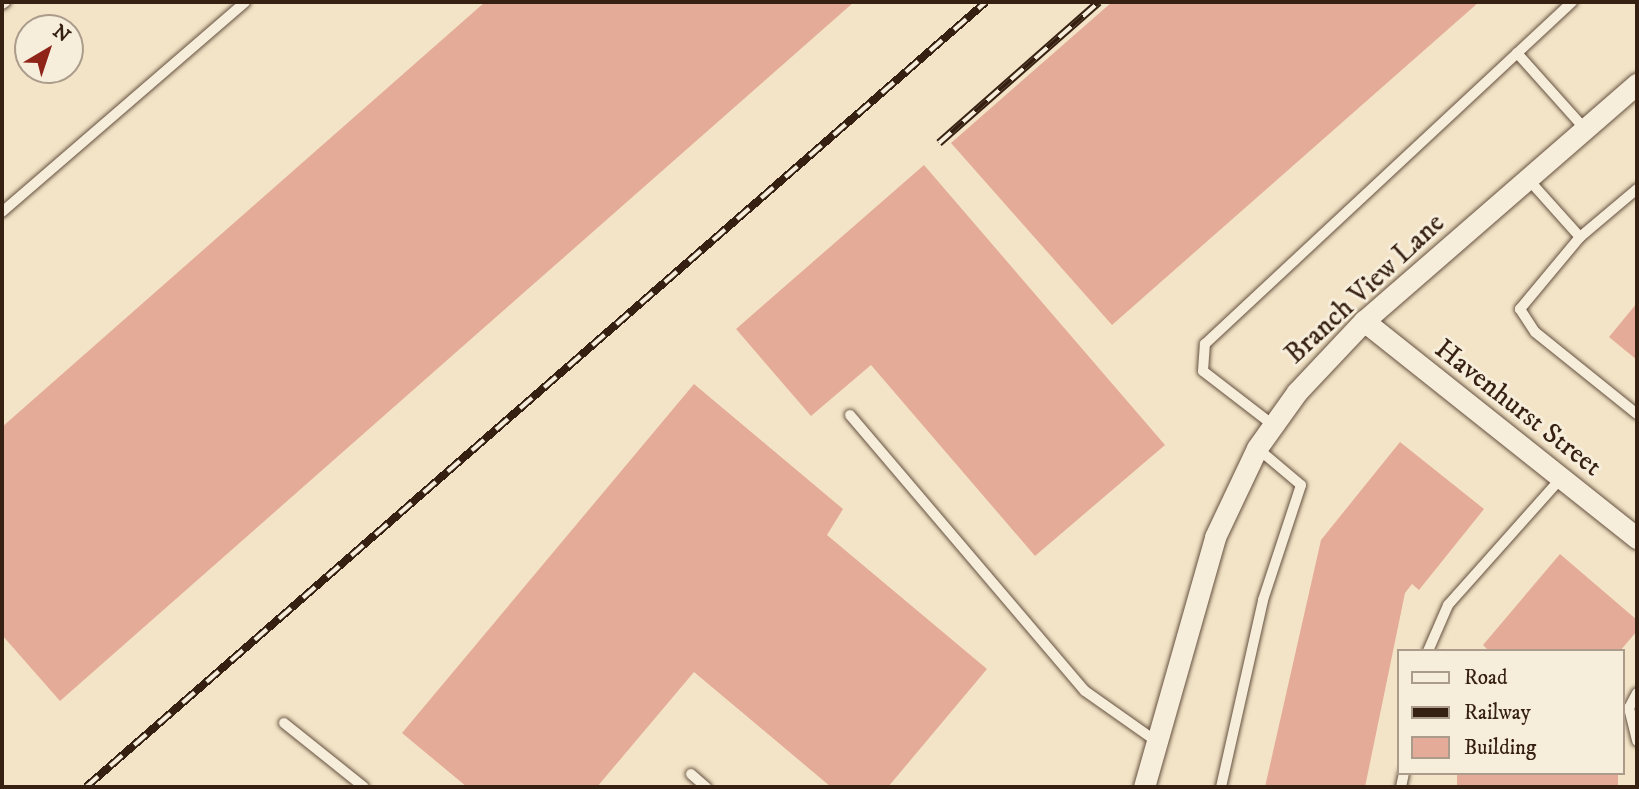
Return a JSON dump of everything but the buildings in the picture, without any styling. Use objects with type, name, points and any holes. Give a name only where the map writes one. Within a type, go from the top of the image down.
[{"type":"street","name":"Branch View Lane","points":[[1144,787],[1215,537],[1257,448],[1273,425],[1364,321],[1637,84]]},
{"type":"street","name":"Havenhurst Street","points":[[1364,321],[1637,538]]},
{"type":"lane","points":[[2,212],[245,2]]},
{"type":"lane","points":[[1273,425],[1203,371],[1205,344],[1572,2]]},
{"type":"lane","points":[[1517,53],[1585,129]]},
{"type":"lane","points":[[1528,179],[1580,237]]},
{"type":"lane","points":[[1637,189],[1580,237],[1520,309],[1535,332],[1637,414]]},
{"type":"lane","points":[[850,415],[1085,691],[1156,741]]},
{"type":"lane","points":[[1221,787],[1263,600],[1301,485],[1257,448]]},
{"type":"lane","points":[[1429,649],[1448,605],[1561,478]]},
{"type":"lane","points":[[1637,693],[1629,708],[1637,741]]},
{"type":"lane","points":[[284,723],[364,787]]},
{"type":"lane","points":[[691,774],[706,787]]},
{"type":"railway","points":[[86,787],[986,2]]},
{"type":"railway","points":[[939,143],[1099,2]]}]
